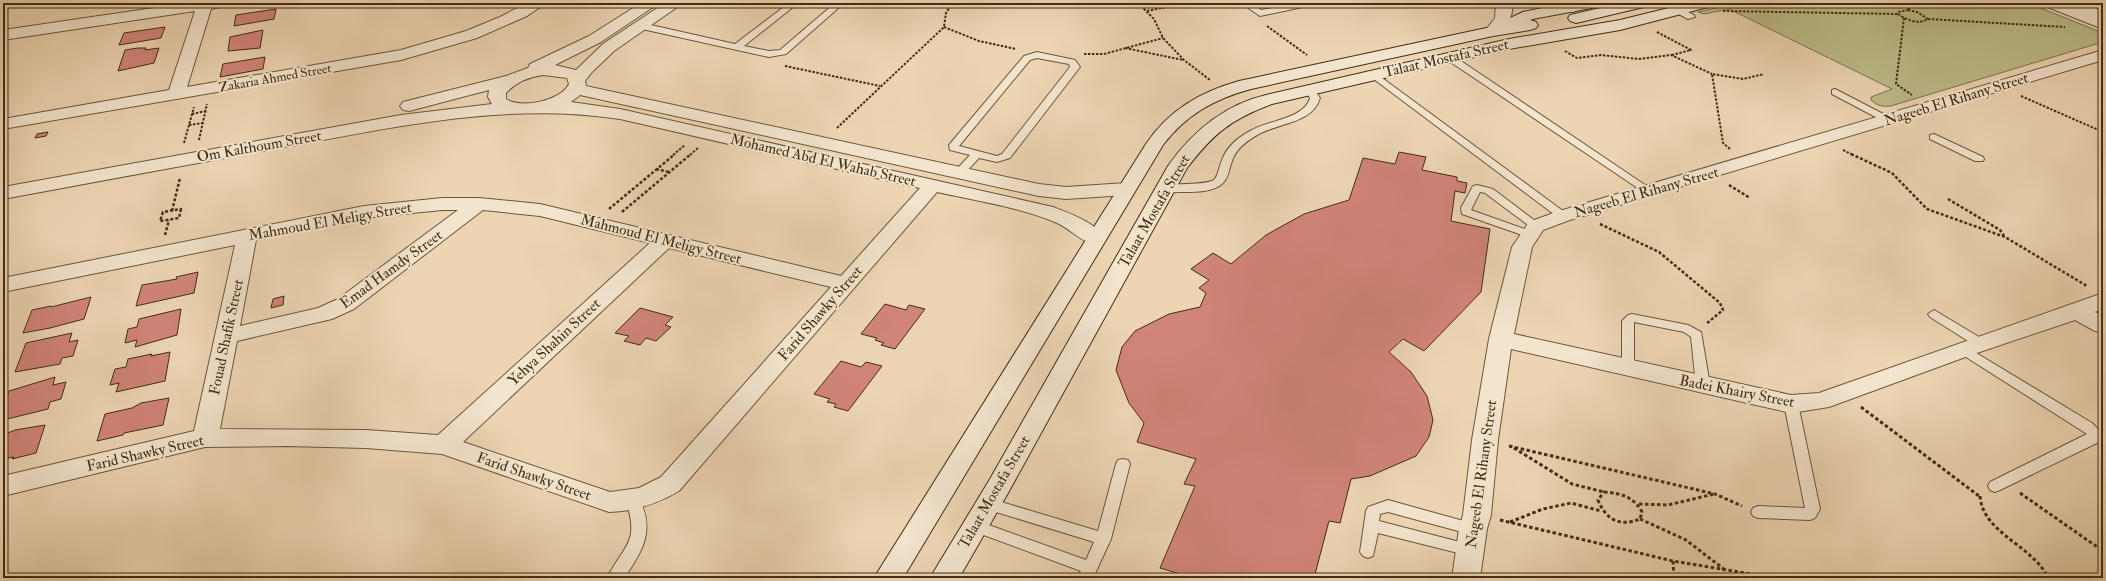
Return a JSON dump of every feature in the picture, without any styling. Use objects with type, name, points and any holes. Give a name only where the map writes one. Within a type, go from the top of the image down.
[{"type":"street","name":"Zakaria Ahmed Street","points":[[3,124],[401,55],[431,48],[485,31],[538,3]]},
{"type":"street","name":"Om Kalthoum Street","points":[[3,193],[188,150],[418,104],[517,77],[594,39],[652,3]]},
{"type":"street","points":[[542,107],[564,99],[577,84],[584,68],[597,57],[675,3]]},
{"type":"street","points":[[1501,30],[1502,20],[1505,14],[1504,3]]},
{"type":"street","points":[[1547,3],[1573,7]]},
{"type":"street","points":[[1501,30],[1523,16],[1591,3]]},
{"type":"street","name":"Talaat Mostafa Street","points":[[888,578],[1126,189],[1164,132],[1195,104],[1225,91],[1321,67],[1501,30],[1564,20],[1643,3]]},
{"type":"street","points":[[2050,3],[2103,24]]},
{"type":"street","points":[[2069,3],[2103,16]]},
{"type":"street","points":[[2096,3],[2103,6]]},
{"type":"street","points":[[3,35],[209,4],[176,94]]},
{"type":"street","name":"Talaat Mostafa Street","points":[[944,578],[988,504],[1164,189],[1178,166],[1194,145],[1212,126],[1240,110],[1266,100],[1374,74],[1542,37],[1685,14],[1712,7]]},
{"type":"street","name":"Nageeb El Rihany Street","points":[[1466,578],[1475,522],[1485,440],[1501,340],[1522,248],[1533,230],[1569,214],[1749,162],[1995,86],[2103,55]]},
{"type":"street","points":[[1321,67],[1338,83]]},
{"type":"street","name":"Mohamed Abd El Wahab Street","points":[[517,77],[559,70],[568,72],[577,84],[822,142],[1039,190],[1060,192],[1094,192],[1126,189]]},
{"type":"street","points":[[517,77],[497,92],[496,98],[507,106],[517,108]]},
{"type":"street","name":"Om Kalthoum Street","points":[[3,180],[188,150],[401,120],[464,112],[542,107]]},
{"type":"street","name":"Mohamed Abd El Wahab Street","points":[[542,107],[620,114],[933,184],[1046,211],[1072,222],[1096,239]]},
{"type":"street","name":"Farid Shawky Street","points":[[3,486],[205,438],[318,438],[444,445],[609,502],[633,501],[652,494],[670,484],[933,184]]},
{"type":"street","name":"Mahmoud El Meligy Street","points":[[3,285],[364,212],[404,207],[479,204],[540,210],[846,284]]},
{"type":"street","name":"Emad Hamdy Street","points":[[227,336],[324,314],[346,304],[479,204]]},
{"type":"street","name":"Fouad Shafik Street","points":[[205,438],[247,235]]},
{"type":"street","name":"Yehya Shahin Street","points":[[444,445],[665,240]]},
{"type":"street","name":"Badei Khairy Street","points":[[1501,340],[1791,404],[1820,401],[1971,346],[2077,311],[2096,294]]},
{"type":"street","points":[[2077,311],[2103,326]]},
{"type":"lane","points":[[737,47],[794,3]]},
{"type":"lane","points":[[642,26],[769,54],[783,52],[840,3]]},
{"type":"lane","points":[[1245,3],[1260,13],[1312,3]]},
{"type":"lane","points":[[1037,55],[1072,62],[1075,65],[1075,67],[1006,156],[997,158],[976,155],[956,150],[954,145],[1027,58],[1037,55]]},
{"type":"lane","points":[[1449,57],[1649,191]]},
{"type":"lane","points":[[1374,74],[1569,214]]},
{"type":"lane","points":[[1164,189],[1208,186],[1219,182],[1222,178],[1228,157],[1244,139],[1270,124],[1310,110],[1315,102],[1310,90]]},
{"type":"lane","points":[[1835,92],[1888,120]]},
{"type":"lane","points":[[1934,136],[1979,159]]},
{"type":"lane","points":[[960,172],[976,155]]},
{"type":"lane","points":[[1477,188],[1489,191],[1533,230],[1466,212],[1466,208],[1477,188]]},
{"type":"lane","points":[[1934,314],[1971,346],[2094,432],[2094,438],[2000,484]]},
{"type":"lane","points":[[1628,368],[1628,321],[1632,318],[1688,329],[1696,335],[1703,384]]},
{"type":"lane","points":[[1758,512],[1810,514],[1812,509],[1791,404]]},
{"type":"lane","points":[[975,526],[1088,573],[1103,539],[1123,464]]},
{"type":"lane","points":[[615,578],[634,551],[640,533],[640,516],[633,501]]},
{"type":"lane","points":[[988,504],[1103,539]]},
{"type":"lane","points":[[1368,552],[1373,511],[1388,506],[1475,522]]},
{"type":"lane","points":[[1372,525],[1470,550]]},
{"type":"path","points":[[822,142],[944,27],[946,13],[952,3]]},
{"type":"path","points":[[1138,3],[1147,10],[1154,19],[1163,38],[1184,60],[1225,91]]},
{"type":"path","points":[[1147,10],[1185,3]]},
{"type":"path","points":[[1908,10],[1913,3]]},
{"type":"path","points":[[1712,7],[1738,10],[1898,14],[1904,18],[1920,22],[1928,19],[2071,28]]},
{"type":"path","points":[[1898,14],[1899,12],[1908,10],[1925,15],[1928,19]]},
{"type":"path","points":[[1260,13],[1258,16],[1261,21],[1321,67]]},
{"type":"path","points":[[1904,18],[1896,84],[1932,106]]},
{"type":"path","points":[[944,27],[979,40],[1021,50]]},
{"type":"path","points":[[1542,37],[1577,58],[1601,55],[1639,58],[1671,55],[1691,50],[1655,30],[1661,29]]},
{"type":"path","points":[[1083,54],[1104,54],[1163,38]]},
{"type":"path","points":[[1125,48],[1184,60]]},
{"type":"path","points":[[769,54],[773,62],[778,65],[881,87]]},
{"type":"path","points":[[1671,55],[1712,74],[1743,79],[1764,74]]},
{"type":"path","points":[[1712,74],[1722,143],[1749,162]]},
{"type":"path","points":[[1995,86],[2103,132]]},
{"type":"path","points":[[188,150],[203,123],[206,112],[205,89]]},
{"type":"path","points":[[172,211],[188,150],[189,125],[192,114],[205,89]]},
{"type":"path","points":[[192,114],[206,112]]},
{"type":"path","points":[[189,125],[203,123]]},
{"type":"path","points":[[599,224],[656,169],[707,134]]},
{"type":"path","points":[[599,224],[670,172],[707,134]]},
{"type":"path","points":[[1821,140],[1892,173],[1927,209],[2005,238],[2096,294]]},
{"type":"path","points":[[656,169],[670,172]]},
{"type":"path","points":[[1948,199],[2000,230],[2005,238]]},
{"type":"path","points":[[182,209],[179,218],[160,222],[162,213],[172,211],[182,209]]},
{"type":"path","points":[[1569,214],[1659,252],[1720,303],[1723,310],[1694,332]]},
{"type":"path","points":[[1843,393],[1979,496]]},
{"type":"path","points":[[1485,440],[1714,494],[1758,512]]},
{"type":"path","points":[[1512,446],[1531,460],[1572,484],[1628,496],[1638,504],[1642,512],[1640,519]]},
{"type":"path","points":[[1979,496],[2000,484],[2103,551]]},
{"type":"path","points":[[1601,511],[1598,500],[1604,492]]},
{"type":"path","points":[[1638,504],[1649,506],[1675,505],[1714,494]]},
{"type":"path","points":[[1979,496],[1979,504],[1982,512],[2006,536],[2030,553],[2041,564],[2048,578]]},
{"type":"path","points":[[1509,522],[1543,509],[1571,504],[1601,511],[1614,521],[1629,524],[1640,519],[1671,530],[1689,540],[1708,553],[1726,570]]},
{"type":"path","points":[[1475,522],[1509,522],[1673,561],[1775,578]]},
{"type":"path","points":[[1673,561],[1674,578]]},
{"type":"green space","points":[[1737,3],[2028,3],[2103,33],[2103,42],[1891,106],[1883,106],[1873,102],[1871,97],[1892,89],[1729,9],[1704,14],[1698,12]]},
{"type":"building","points":[[135,3],[154,3],[133,7]]},
{"type":"building","points":[[276,9],[274,19],[234,26],[236,15]]},
{"type":"building","points":[[165,27],[161,38],[119,45],[124,33]]},
{"type":"building","points":[[263,30],[260,48],[228,51],[230,37]]},
{"type":"building","points":[[146,48],[145,50],[159,48],[154,63],[118,71],[125,50]]},
{"type":"building","points":[[265,57],[263,69],[220,77],[223,64]]},
{"type":"building","points":[[48,132],[46,136],[35,138],[37,134]]},
{"type":"building","points":[[1399,152],[1426,157],[1422,170],[1457,177],[1457,181],[1467,183],[1465,193],[1455,191],[1451,221],[1490,229],[1481,292],[1424,351],[1403,339],[1389,352],[1411,372],[1427,396],[1433,420],[1429,437],[1416,456],[1370,476],[1351,479],[1340,523],[1329,521],[1314,578],[1193,578],[1160,568],[1195,486],[1184,484],[1196,459],[1137,442],[1144,423],[1129,403],[1116,370],[1122,347],[1135,331],[1169,314],[1200,307],[1206,293],[1199,288],[1209,280],[1191,269],[1213,253],[1231,264],[1266,235],[1304,214],[1349,200],[1363,158],[1395,164]]},
{"type":"building","points":[[198,272],[194,293],[136,306],[142,285],[177,279],[176,277]]},
{"type":"building","points":[[284,296],[283,305],[271,308],[273,299]]},
{"type":"building","points":[[91,297],[84,319],[23,333],[32,310]]},
{"type":"building","points":[[885,304],[906,310],[909,305],[925,309],[895,349],[881,345],[884,343],[875,340],[877,338],[861,334]]},
{"type":"building","points":[[640,308],[673,317],[665,325],[671,327],[656,341],[646,338],[640,345],[624,341],[629,336],[615,333]]},
{"type":"building","points":[[181,309],[177,335],[135,347],[137,340],[125,343],[128,329],[137,327],[139,319]]},
{"type":"building","points":[[72,333],[69,342],[78,340],[73,356],[62,358],[60,364],[15,372],[26,343]]},
{"type":"building","points":[[170,352],[165,381],[116,392],[119,383],[110,385],[115,369],[126,367],[128,359]]},
{"type":"building","points":[[841,361],[861,367],[866,362],[882,366],[848,411],[834,407],[836,404],[827,402],[830,399],[814,394]]},
{"type":"building","points":[[55,377],[53,385],[66,382],[61,399],[50,402],[48,409],[3,420],[3,409],[9,391]]},
{"type":"building","points":[[169,398],[163,425],[124,433],[123,435],[97,441],[105,414],[132,408],[141,403]]},
{"type":"building","points":[[45,425],[36,453],[12,459],[14,457],[3,459],[3,435],[15,430]]}]
